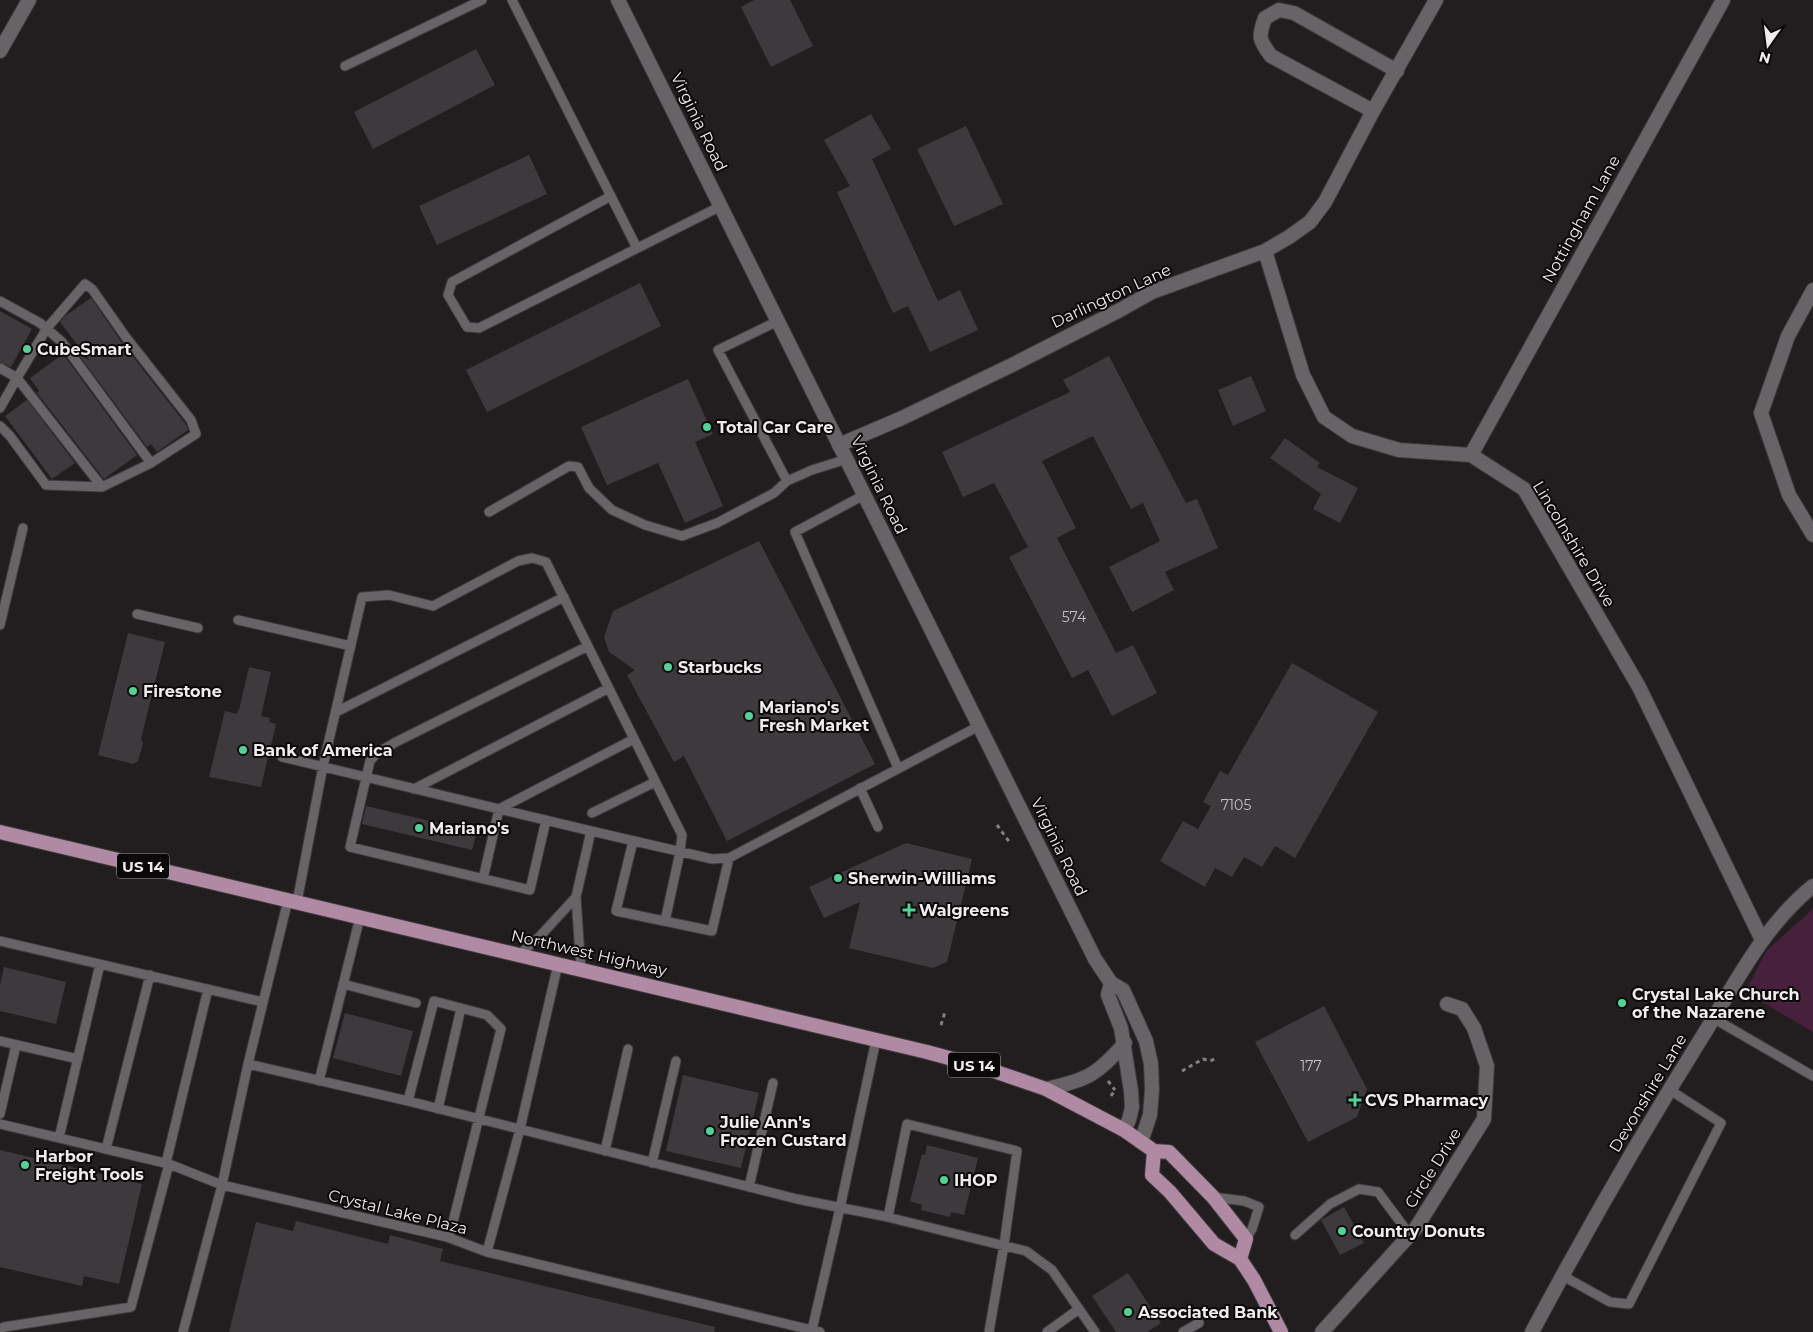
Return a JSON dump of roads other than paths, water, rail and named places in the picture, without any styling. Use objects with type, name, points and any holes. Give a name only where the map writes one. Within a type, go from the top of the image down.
[{"type":"main road","name":"Northwest Highway","points":[[0,832],[876,1040],[982,1067],[1046,1089],[1124,1130],[1154,1151],[1169,1152],[1213,1197],[1246,1240]]},
{"type":"main road","points":[[1154,1151],[1152,1175],[1170,1192],[1214,1244],[1240,1259],[1254,1280],[1281,1332]]},
{"type":"main road","points":[[1240,1259],[1246,1240]]},
{"type":"street","points":[[0,51],[29,0]]},
{"type":"street","name":"Virginia Road","points":[[618,0],[1095,959],[1111,983],[1123,990],[1146,1042],[1151,1064],[1152,1090],[1150,1115],[1141,1142]]},
{"type":"street","name":"Darlington Lane","points":[[840,445],[902,418],[1012,365],[1152,292],[1265,251],[1310,222],[1325,202],[1436,0]]},
{"type":"street","name":"Nottingham Lane","points":[[1471,455],[1723,0]]},
{"type":"street","points":[[1373,112],[1271,56],[1261,43],[1261,30],[1265,18],[1279,10],[1294,13],[1396,71]]},
{"type":"street","name":"Lincolnshire Drive","points":[[1265,251],[1302,375],[1324,417],[1352,436],[1399,450],[1471,455],[1524,489],[1639,686],[1762,940]]},
{"type":"street","points":[[1813,290],[1788,336],[1761,413],[1789,495],[1813,535]]},
{"type":"street","name":"Devonshire Lane","points":[[1532,1332],[1670,1090],[1762,940],[1794,901],[1813,886]]},
{"type":"street","name":"Virginia Road","points":[[1111,983],[1108,995],[1125,1043],[1132,1107],[1124,1130]]},
{"type":"street","name":"Circle Drive","points":[[1322,1332],[1416,1228],[1484,1119],[1487,1066],[1474,1028],[1462,1009],[1447,1004]]},
{"type":"street","points":[[1046,1089],[1076,1082],[1089,1076],[1105,1066],[1125,1043]]},
{"type":"lane","points":[[346,66],[482,0]]},
{"type":"lane","points":[[512,0],[638,248]]},
{"type":"lane","points":[[611,196],[452,282],[448,295],[467,327],[479,328],[721,206]]},
{"type":"lane","points":[[0,408],[47,328],[85,284],[92,289],[125,336],[191,420],[196,434],[151,463],[102,487],[46,485],[10,436],[0,426]]},
{"type":"lane","points":[[0,301],[40,323],[62,342],[151,463]]},
{"type":"lane","points":[[778,321],[718,350],[787,481]]},
{"type":"lane","points":[[0,368],[17,378],[102,487]]},
{"type":"lane","points":[[489,512],[570,466],[578,467],[589,488],[612,510],[646,525],[682,536],[717,523],[774,493],[787,481],[812,470],[847,460]]},
{"type":"lane","points":[[864,495],[795,532],[898,768]]},
{"type":"lane","points":[[0,625],[23,528]]},
{"type":"lane","points":[[183,1332],[222,1185],[263,1002],[292,901],[362,597],[389,594],[432,606],[518,561],[532,558],[546,562],[682,835],[665,921]]},
{"type":"lane","points":[[336,712],[564,597]]},
{"type":"lane","points":[[137,614],[198,628]]},
{"type":"lane","points":[[238,620],[351,646]]},
{"type":"lane","points":[[546,820],[530,890],[350,847],[370,761],[377,754],[396,742],[588,646]]},
{"type":"lane","points":[[414,789],[609,688]]},
{"type":"lane","points":[[282,757],[712,859],[729,858],[979,726]]},
{"type":"lane","points":[[499,809],[634,740]]},
{"type":"lane","points":[[592,813],[656,782]]},
{"type":"lane","points":[[860,788],[878,827]]},
{"type":"lane","points":[[483,879],[499,809]]},
{"type":"lane","points":[[581,970],[576,897],[591,831]]},
{"type":"lane","points":[[632,841],[616,910],[712,931],[729,858]]},
{"type":"lane","points":[[519,955],[541,935],[576,897]]},
{"type":"lane","points":[[319,1081],[360,917]]},
{"type":"lane","points":[[0,941],[263,1002]]},
{"type":"lane","points":[[59,1138],[100,964]]},
{"type":"lane","points":[[487,1252],[520,1129],[558,964]]},
{"type":"lane","points":[[106,1149],[150,976]]},
{"type":"lane","points":[[343,984],[416,1003]]},
{"type":"lane","points":[[0,1329],[131,1307],[208,989]]},
{"type":"lane","points":[[408,1101],[434,1001],[487,1014],[501,1029],[450,1238]]},
{"type":"lane","points":[[438,1109],[461,1008]]},
{"type":"lane","points":[[1713,1018],[1813,1076]]},
{"type":"lane","points":[[816,1331],[876,1040]]},
{"type":"lane","points":[[0,1041],[78,1059]]},
{"type":"lane","points":[[0,1114],[16,1045]]},
{"type":"lane","points":[[605,1151],[628,1049]]},
{"type":"lane","points":[[652,1163],[676,1061]]},
{"type":"lane","points":[[248,1064],[408,1101],[749,1187],[888,1217],[1026,1250],[1052,1270],[1095,1332]]},
{"type":"lane","points":[[749,1187],[774,1083]]},
{"type":"lane","points":[[1563,1276],[1610,1302],[1630,1304],[1721,1123],[1670,1090]]},
{"type":"lane","name":"Crystal Lake Plaza","points":[[0,1124],[167,1163],[222,1185],[450,1238],[487,1252],[816,1331]]},
{"type":"lane","points":[[888,1217],[907,1124],[1017,1151],[1004,1245],[988,1332]]},
{"type":"lane","points":[[1295,1235],[1330,1204],[1359,1189],[1378,1192],[1410,1235]]},
{"type":"lane","points":[[1213,1197],[1244,1201],[1259,1207],[1252,1229],[1246,1240]]},
{"type":"lane","points":[[1047,1332],[1079,1309]]},
{"type":"lane","points":[[1183,1332],[1200,1323]]},
{"type":"place","name":"CubeSmart","points":[[27,349]]},
{"type":"place","name":"Total Car Care","points":[[707,427]]},
{"type":"place","name":"Starbucks","points":[[668,667]]},
{"type":"place","name":"Firestone","points":[[133,691]]},
{"type":"place","name":"Mariano's Fresh Market","points":[[749,716]]},
{"type":"place","name":"Bank of America","points":[[243,750]]},
{"type":"place","name":"Mariano's","points":[[419,828]]},
{"type":"place","name":"Sherwin-Williams","points":[[838,878]]},
{"type":"place","name":"Walgreens","points":[[909,910]]},
{"type":"place","name":"Crystal Lake Church of the Nazarene","points":[[1622,1003]]},
{"type":"place","name":"CVS Pharmacy","points":[[1355,1100]]},
{"type":"place","name":"Julie Ann's Frozen Custard","points":[[710,1131]]},
{"type":"place","name":"Harbor Freight Tools","points":[[25,1165]]},
{"type":"place","name":"IHOP","points":[[944,1180]]},
{"type":"place","name":"Country Donuts","points":[[1342,1231]]},
{"type":"place","name":"Associated Bank","points":[[1128,1312]]}]
